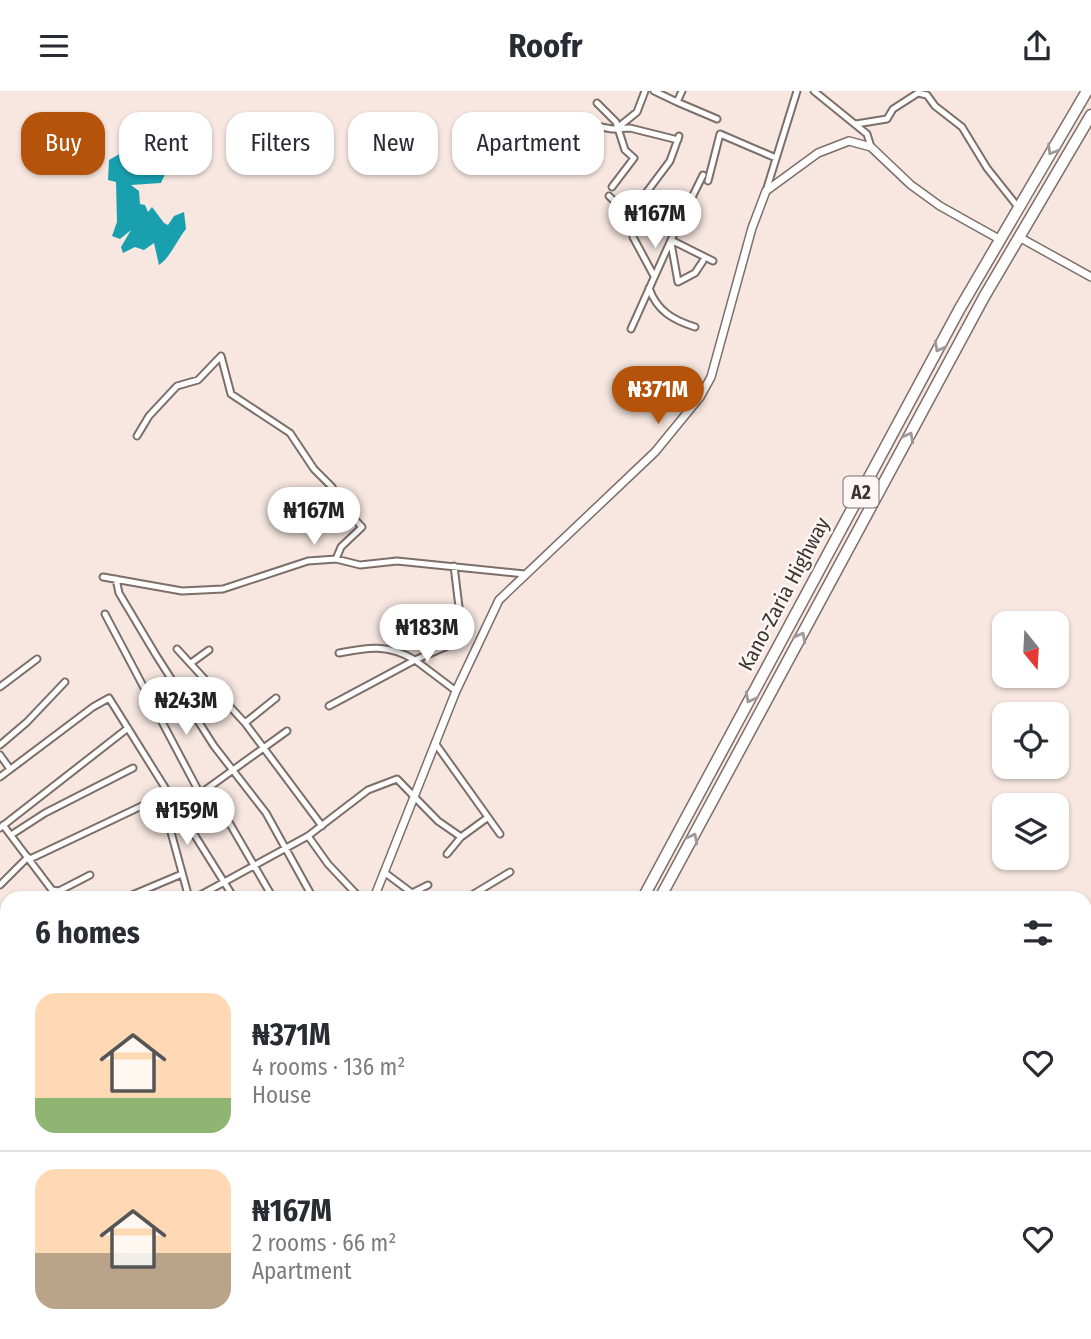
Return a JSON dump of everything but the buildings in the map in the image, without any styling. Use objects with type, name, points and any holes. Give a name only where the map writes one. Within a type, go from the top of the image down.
[{"type":"highway","name":"Kano-Zaria Highway","points":[[647,891],[999,239],[1081,93]]},
{"type":"highway","name":"Kano-Zaria Highway","points":[[664,891],[1019,237],[1091,115]]},
{"type":"street","points":[[616,129],[637,112],[645,91]]},
{"type":"street","points":[[654,91],[717,119]]},
{"type":"street","points":[[677,102],[682,91]]},
{"type":"street","points":[[377,891],[456,691],[499,600],[655,452],[699,397],[711,377],[752,228],[797,91]]},
{"type":"street","points":[[814,91],[867,134],[871,147]]},
{"type":"street","points":[[856,124],[887,120],[893,109],[917,92],[927,95],[935,106],[962,127],[988,168],[1018,207]]},
{"type":"street","points":[[597,103],[616,122],[616,129],[625,150],[634,158],[612,187]]},
{"type":"street","points":[[604,127],[631,128],[678,138],[670,161],[628,218],[609,196]]},
{"type":"street","points":[[708,181],[720,134],[776,158]]},
{"type":"street","points":[[766,191],[818,153],[849,141],[871,147],[911,185],[940,206],[999,239]]},
{"type":"street","points":[[631,328],[703,175]]},
{"type":"street","points":[[633,237],[654,276]]},
{"type":"street","points":[[1019,237],[1091,277]]},
{"type":"street","points":[[671,240],[678,282],[695,273],[703,261]]},
{"type":"street","points":[[671,240],[713,261]]},
{"type":"street","points":[[649,286],[664,312],[674,320],[695,327]]},
{"type":"street","points":[[137,436],[149,416],[177,386],[198,380],[221,356],[231,394],[290,433],[295,444],[332,487],[343,507],[362,527],[341,547],[336,559]]},
{"type":"street","points":[[103,577],[182,591],[223,589],[308,561],[336,559],[360,565],[397,561],[525,574]]},
{"type":"street","points":[[329,706],[415,660],[454,643],[460,615],[454,566]]},
{"type":"street","points":[[116,579],[118,593],[156,655],[232,772],[266,813],[309,891]]},
{"type":"street","points":[[105,614],[198,790],[230,824],[269,891]]},
{"type":"street","points":[[339,653],[385,647],[415,660],[456,691]]},
{"type":"street","points":[[177,649],[244,723],[322,826]]},
{"type":"street","points":[[191,663],[209,650]]},
{"type":"street","points":[[0,687],[37,659]]},
{"type":"street","points":[[0,745],[27,722],[65,682]]},
{"type":"street","points":[[0,777],[109,698],[229,891]]},
{"type":"street","points":[[244,723],[276,698]]},
{"type":"street","points":[[90,875],[59,891],[52,890],[12,835],[2,826],[128,728]]},
{"type":"street","points":[[179,809],[287,731]]},
{"type":"street","points":[[435,743],[500,834]]},
{"type":"street","points":[[0,755],[10,769]]},
{"type":"street","points":[[12,835],[45,813],[133,768]]},
{"type":"street","points":[[208,891],[307,836],[368,790],[397,779],[438,821],[461,837]]},
{"type":"street","points":[[0,885],[29,858],[167,794]]},
{"type":"street","points":[[163,803],[187,891]]},
{"type":"street","points":[[447,854],[461,837],[487,818]]},
{"type":"street","points":[[307,836],[353,891]]},
{"type":"street","points":[[384,872],[409,891]]},
{"type":"street","points":[[479,891],[510,872]]},
{"type":"street","points":[[142,891],[182,874]]},
{"type":"street","points":[[416,891],[428,885]]},
{"type":"water","points":[[119,154],[119,175],[165,175],[161,183],[131,185],[139,191],[140,204],[145,205],[148,212],[152,207],[168,225],[174,216],[184,212],[186,229],[159,265],[154,243],[144,250],[135,247],[123,253],[121,247],[131,230],[120,239],[112,236],[117,222],[116,182],[108,180],[109,160]]}]
